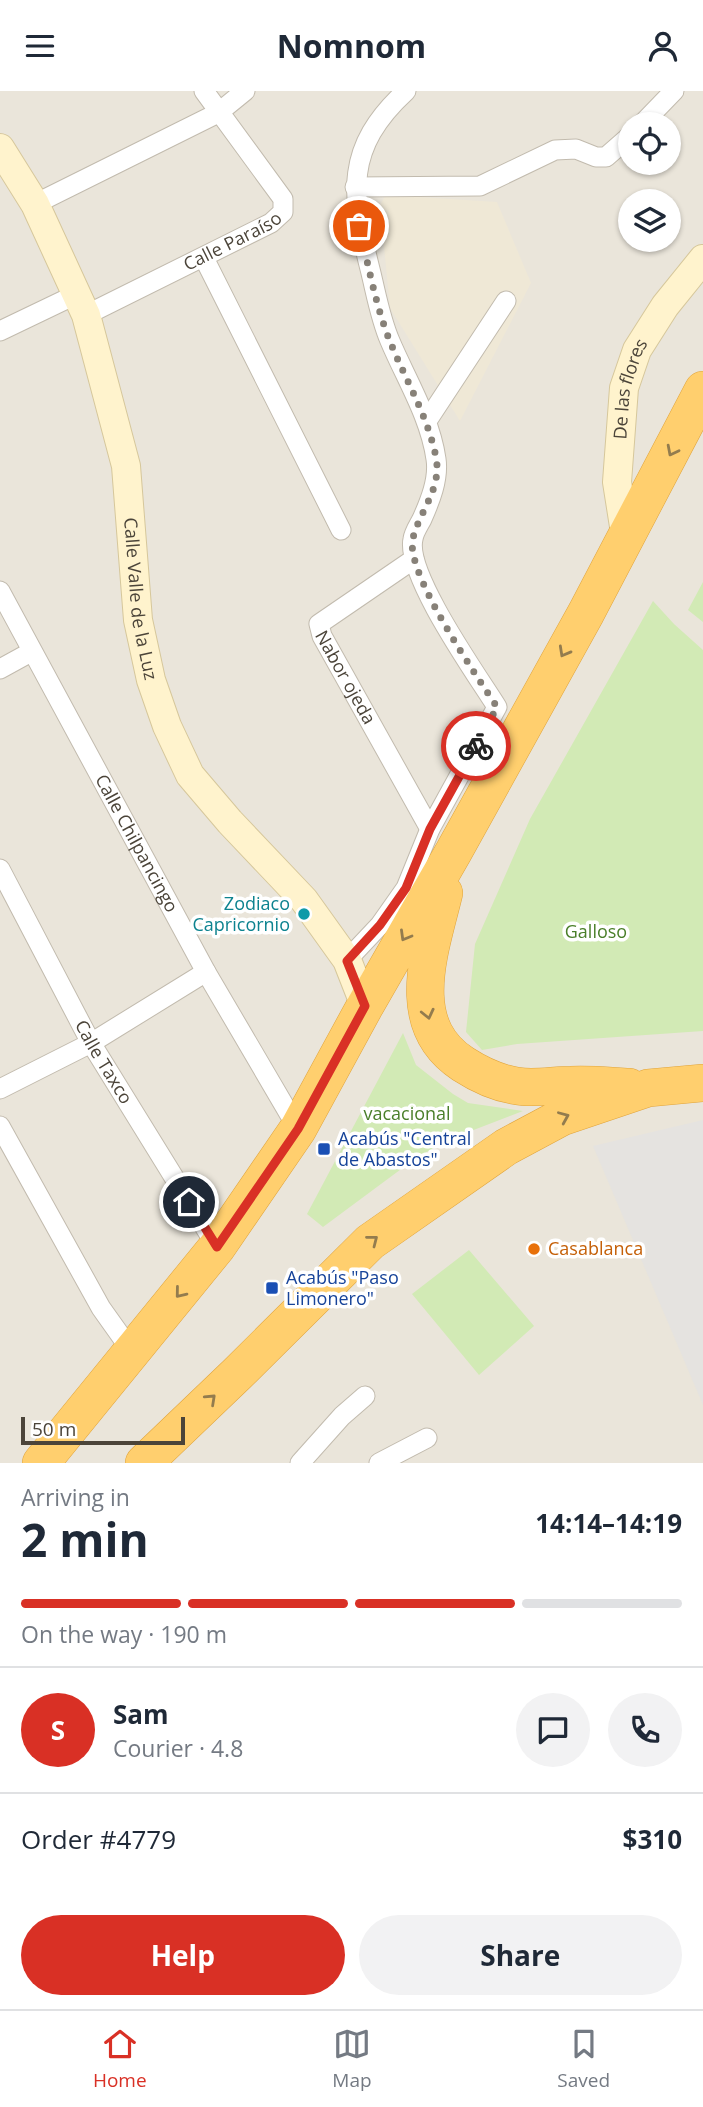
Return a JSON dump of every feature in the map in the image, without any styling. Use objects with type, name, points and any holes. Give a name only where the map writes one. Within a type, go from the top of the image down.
[{"type":"highway","points":[[41,1463],[217,1247],[298,1129],[365,1006],[442,840],[626,539],[703,390]]},
{"type":"highway","points":[[442,840],[424,997],[430,1024],[447,1053],[482,1076],[519,1086],[583,1084],[648,1087],[703,1083]]},
{"type":"highway","points":[[144,1463],[370,1242],[506,1147],[562,1117],[648,1087]]},
{"type":"street","name":"Calle Paraíso","points":[[0,331],[80,305],[204,258],[271,223],[283,212],[283,199],[204,91]]},
{"type":"street","points":[[35,204],[218,113],[245,91]]},
{"type":"street","points":[[347,961],[380,925],[442,840],[497,707],[424,585],[414,559],[412,539],[432,497],[436,461],[427,421],[388,337],[359,226],[355,187],[362,147],[386,110],[406,91]]},
{"type":"street","points":[[654,112],[674,91]]},
{"type":"street","points":[[355,187],[480,185],[555,150],[576,149],[596,157],[607,157],[618,147]]},
{"type":"street","name":"Calle Valle de la Luz","points":[[0,148],[35,204],[80,305],[126,465],[138,620],[151,680],[167,726],[190,775],[230,822],[304,900],[347,961],[365,1006]]},
{"type":"street","points":[[204,258],[341,530]]},
{"type":"street","name":"De las flores","points":[[626,539],[617,482],[624,388],[637,350],[665,306],[703,259]]},
{"type":"street","points":[[427,421],[506,301]]},
{"type":"street","name":"Nabor ojeda","points":[[414,559],[319,624],[322,636],[442,840]]},
{"type":"street","name":"Calle Chilpancingo","points":[[0,591],[206,972],[298,1129]]},
{"type":"street","points":[[0,669],[31,652]]},
{"type":"street","name":"Calle Taxco","points":[[0,869],[91,1043],[217,1247]]},
{"type":"street","points":[[0,1089],[91,1043],[206,972]]},
{"type":"street","points":[[0,1126],[101,1308],[133,1353]]},
{"type":"street","points":[[300,1463],[342,1416],[365,1396]]},
{"type":"street","points":[[379,1463],[427,1438]]},
{"type":"shaded area","points":[[0,91],[703,91],[703,1463],[0,1463]]},
{"type":"shaded area","points":[[386,195],[497,202],[531,283],[460,421],[390,308],[380,205]]},
{"type":"shaded area","points":[[703,1120],[703,1405],[593,1146]]},
{"type":"green space","points":[[703,582],[703,622],[688,610]]},
{"type":"green space","name":"Galloso","points":[[653,601],[703,650],[703,1031],[517,1044],[482,1050],[466,1032],[475,944],[530,819]]},
{"type":"green space","name":"vacacional","points":[[403,1033],[416,1065],[453,1094],[468,1103],[523,1111],[445,1141],[412,1161],[323,1227],[307,1214]]},
{"type":"green space","points":[[469,1250],[534,1326],[479,1375],[412,1294]]},
{"type":"way so far","points":[[359,226],[388,337],[427,421],[436,461],[432,497],[412,539],[414,559],[424,585],[497,707],[476,746]]},
{"type":"place","name":"Zodiaco Capricornio","points":[[304,914]]},
{"type":"place","name":"Acabús \"Central de Abastos\"","points":[[324,1149]]},
{"type":"place","name":"Casablanca","points":[[534,1249]]},
{"type":"place","name":"Acabús \"Paso Limonero\"","points":[[272,1288]]},
{"type":"route","points":[[189,1202],[217,1247],[298,1129],[365,1006],[347,961],[380,925],[406,888],[430,829],[476,746]]}]
